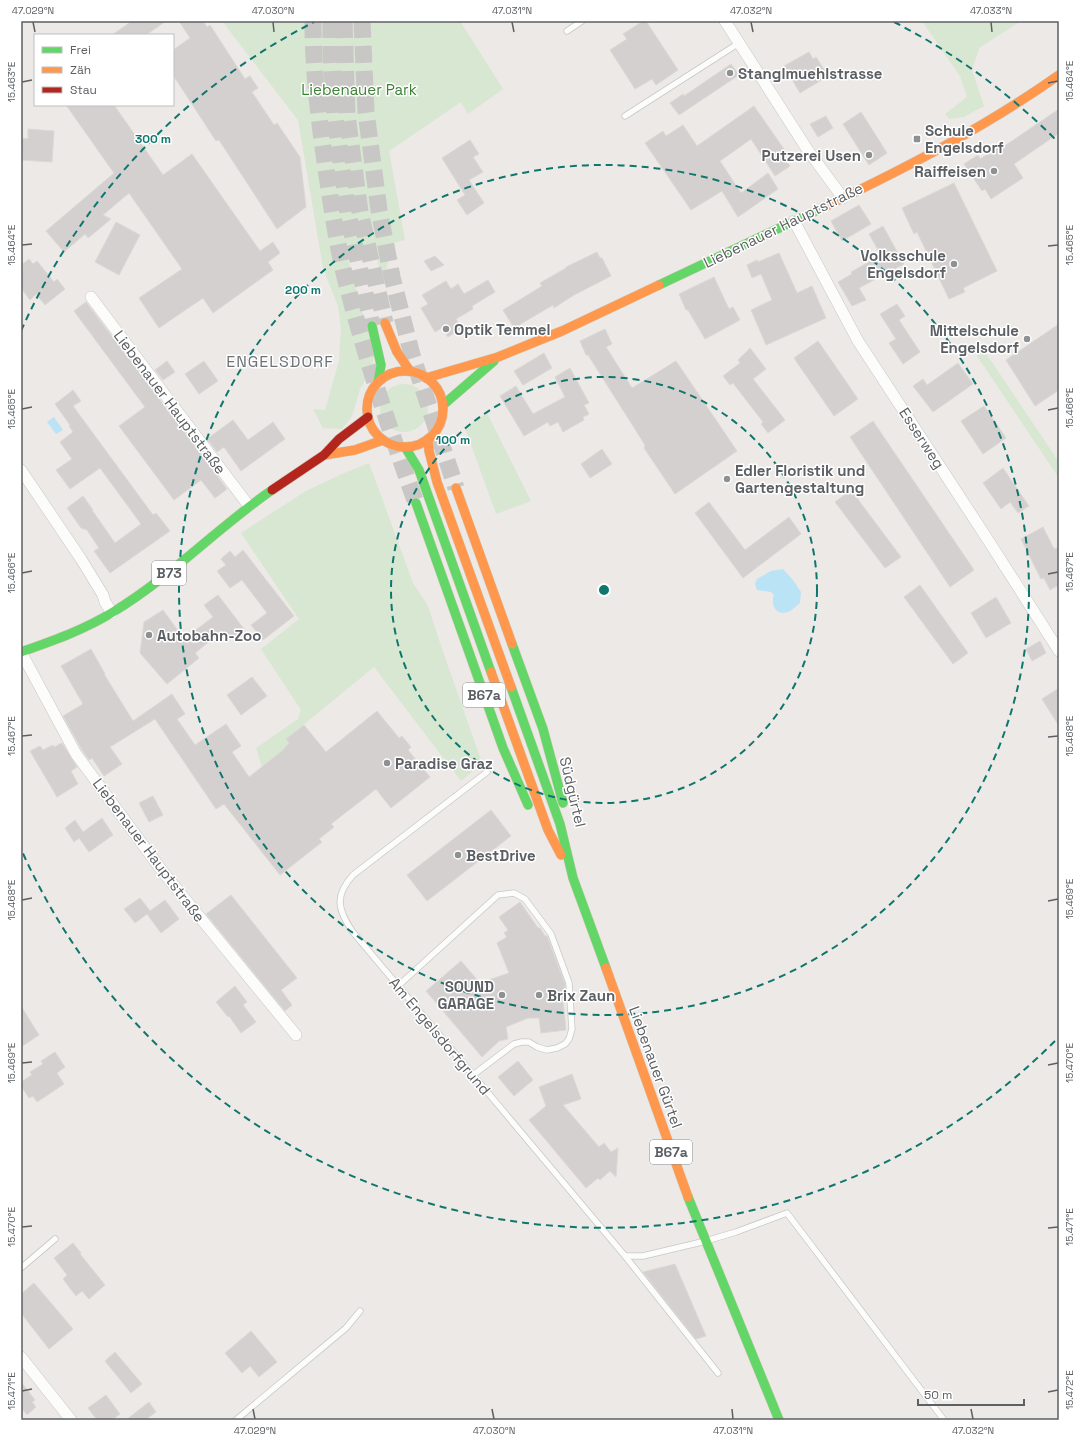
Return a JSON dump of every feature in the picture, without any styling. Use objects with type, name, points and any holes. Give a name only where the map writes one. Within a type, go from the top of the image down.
[{"type":"main road","name":"Liebenauer Hauptstraße","points":[[426,378],[498,357],[562,331],[843,198],[906,166],[977,127],[1035,92],[1059,75]]},
{"type":"main road","points":[[385,323],[397,352],[410,371]]},
{"type":"main road","points":[[372,326],[381,366],[378,382],[369,398],[367,408],[368,418],[376,434],[383,440],[405,447],[417,445],[428,439],[435,432],[440,424],[442,405],[438,390],[426,378],[418,373],[399,371],[388,375],[378,382]]},
{"type":"main road","name":"Liebenauer Hauptstraße","points":[[442,405],[498,357]]},
{"type":"main road","name":"Liebenauer Hauptstraße","points":[[21,652],[70,634],[112,613],[141,594],[172,571],[249,506],[324,455],[339,438],[368,418]]},
{"type":"main road","points":[[428,439],[429,451],[438,482],[560,824],[573,878]]},
{"type":"main road","name":"Liebenauer Hauptstraße","points":[[324,455],[355,450],[383,440]]},
{"type":"main road","points":[[405,447],[419,470],[548,830],[573,878]]},
{"type":"main road","name":"Südgürtel","points":[[456,488],[543,729],[567,817],[573,878]]},
{"type":"main road","name":"B67a","points":[[416,502],[503,748],[530,812]]},
{"type":"main road","name":"B67a","points":[[540,833],[573,878]]},
{"type":"main road","name":"Liebenauer Gürtel","points":[[573,878],[693,1211],[779,1420]]},
{"type":"street","points":[[725,21],[807,149],[843,198]]},
{"type":"street","name":"Esserweg","points":[[794,221],[858,341],[1059,651]]},
{"type":"street","name":"Liebenauer Hauptstraße","points":[[91,297],[249,506]]},
{"type":"street","points":[[21,470],[77,552],[103,594],[105,602],[112,613]]},
{"type":"street","name":"Liebenauer Hauptstraße","points":[[21,652],[76,754],[163,872],[296,1035]]},
{"type":"street","points":[[21,1357],[72,1420]]},
{"type":"lane","points":[[567,31],[582,21]]},
{"type":"lane","points":[[624,116],[739,43]]},
{"type":"lane","name":"Am Engelsdorfgrund","points":[[487,772],[363,866],[349,879],[341,892],[340,909],[352,931],[624,1256],[718,1373]]},
{"type":"lane","points":[[398,986],[498,896],[514,893],[525,899],[551,934],[569,983],[572,1029],[569,1039],[565,1044],[557,1048],[542,1050],[529,1042],[514,1044],[473,1075]]},
{"type":"lane","points":[[624,1256],[643,1256],[706,1241],[736,1232],[786,1212],[944,1420]]},
{"type":"lane","points":[[21,1268],[55,1239]]},
{"type":"lane","points":[[236,1420],[346,1328],[360,1311]]},
{"type":"green space","name":"Liebenauer Park","points":[[222,21],[460,21],[503,89],[468,114],[461,102],[389,151],[405,240],[393,243],[383,280],[374,247],[346,252],[374,355],[372,369],[360,389],[352,416],[342,429],[323,428],[313,409],[325,410],[339,361],[341,329],[338,306],[323,268],[298,120]]},
{"type":"green space","points":[[922,21],[1021,21],[979,48],[972,70],[984,106],[964,117],[950,119],[945,114],[967,97],[960,76]]},
{"type":"green space","points":[[983,349],[1059,462],[1059,478],[975,353]]},
{"type":"green space","points":[[399,384],[409,384],[418,388],[424,394],[428,403],[428,413],[424,422],[418,428],[409,432],[399,432],[390,428],[384,422],[380,413],[380,403],[384,394],[390,388]]},
{"type":"green space","points":[[487,413],[531,501],[496,514],[465,428]]},
{"type":"green space","points":[[369,463],[413,583],[428,606],[482,763],[461,781],[374,667],[286,739],[289,743],[282,751],[262,767],[256,748],[298,719],[301,710],[261,649],[299,619],[241,533],[306,491]]},
{"type":"water","points":[[54,417],[63,430],[56,434],[47,422]]},
{"type":"water","points":[[783,569],[801,592],[800,603],[791,610],[781,613],[774,606],[774,595],[771,592],[757,590],[755,584],[757,579],[771,571]]},
{"type":"building","points":[[132,21],[166,21],[147,34],[113,34]]},
{"type":"building","points":[[179,21],[203,21],[207,27],[210,25],[245,79],[250,76],[258,88],[252,92],[274,125],[277,123],[300,157],[306,207],[277,229],[219,140],[216,141],[174,77],[174,49],[190,38]]},
{"type":"building","points":[[643,21],[646,21],[678,70],[656,85],[652,79],[635,89],[610,50],[627,39],[623,34]]},
{"type":"building","points":[[809,52],[813,59],[816,57],[825,71],[822,73],[825,78],[800,93],[784,66]]},
{"type":"building","points":[[731,64],[739,75],[679,115],[670,103],[683,94],[684,96]]},
{"type":"building","points":[[67,106],[115,106],[163,175],[192,154],[260,251],[273,242],[280,253],[268,262],[273,270],[213,313],[203,298],[159,328],[139,298],[182,269],[129,193],[103,215],[111,219],[88,238],[85,234],[64,252],[46,231],[114,173]]},
{"type":"building","points":[[754,106],[786,152],[782,155],[790,166],[775,176],[751,139],[720,161],[741,193],[768,173],[778,189],[738,217],[722,191],[691,210],[645,143],[663,131],[666,136],[683,125],[697,146]]},
{"type":"building","points":[[1059,109],[1059,133],[1014,164],[1023,178],[991,199],[985,189],[982,191],[964,164],[978,155],[980,159],[1002,145],[1003,147]]},
{"type":"building","points":[[861,112],[887,153],[869,165],[843,124]]},
{"type":"building","points":[[826,116],[833,128],[818,137],[810,124]]},
{"type":"building","points":[[28,129],[54,131],[52,162],[21,160],[21,138],[28,139]]},
{"type":"building","points":[[470,140],[479,154],[473,157],[483,172],[469,180],[484,203],[467,215],[457,200],[465,195],[442,158]]},
{"type":"building","points":[[954,183],[997,271],[963,288],[965,292],[949,299],[917,232],[914,234],[902,208]]},
{"type":"building","points":[[859,205],[871,224],[842,241],[831,221]]},
{"type":"building","points":[[116,222],[140,235],[119,275],[95,262]]},
{"type":"building","points":[[883,226],[904,264],[859,288],[866,300],[852,306],[838,282],[852,274],[851,272],[881,255],[869,234]]},
{"type":"building","points":[[597,252],[600,258],[602,258],[611,276],[574,295],[554,308],[553,305],[514,328],[503,310],[542,286],[540,283],[566,267]]},
{"type":"building","points":[[779,253],[797,293],[812,286],[826,318],[766,345],[751,310],[772,300],[761,274],[752,278],[747,265]]},
{"type":"building","points":[[435,256],[444,265],[431,271],[424,261]]},
{"type":"building","points":[[29,259],[33,264],[37,261],[54,282],[57,279],[65,289],[45,305],[36,294],[30,300],[21,288],[21,265]]},
{"type":"building","points":[[714,277],[729,309],[733,307],[740,320],[705,339],[688,310],[686,310],[679,294]]},
{"type":"building","points":[[488,280],[495,292],[472,306],[473,309],[456,319],[462,328],[448,337],[442,328],[435,332],[421,308],[428,304],[422,295],[446,281],[451,289],[458,284],[464,294]]},
{"type":"building","points":[[86,302],[227,489],[215,498],[201,480],[174,500],[119,426],[145,407],[74,311]]},
{"type":"building","points":[[897,304],[905,316],[899,320],[920,352],[903,364],[889,343],[896,339],[880,314]]},
{"type":"building","points":[[1059,324],[1059,390],[1035,406],[1006,360]]},
{"type":"building","points":[[605,329],[612,344],[606,347],[632,388],[676,361],[737,451],[675,494],[644,448],[645,445],[588,355],[586,355],[580,341]]},
{"type":"building","points":[[818,341],[858,399],[834,416],[794,358]]},
{"type":"building","points":[[750,348],[766,369],[753,379],[785,420],[768,433],[761,424],[763,422],[733,383],[730,385],[723,376],[740,363],[738,360]]},
{"type":"building","points":[[544,353],[552,368],[523,385],[514,371]]},
{"type":"building","points":[[167,361],[175,372],[163,380],[155,370]]},
{"type":"building","points":[[204,361],[218,381],[199,394],[185,374]]},
{"type":"building","points":[[958,363],[973,384],[933,412],[913,386],[923,379],[927,385]]},
{"type":"building","points":[[570,368],[589,403],[584,405],[589,414],[583,417],[584,420],[563,432],[558,422],[550,426],[548,422],[524,436],[500,396],[516,386],[533,414],[565,397],[555,377]]},
{"type":"building","points":[[73,390],[81,401],[73,406],[153,515],[156,513],[170,531],[110,573],[94,551],[99,548],[87,530],[81,528],[67,508],[83,496],[115,543],[141,524],[100,468],[70,489],[56,470],[72,459],[60,442],[73,432],[69,426],[70,425],[55,404]]},
{"type":"building","points":[[984,406],[1006,438],[983,454],[961,421]]},
{"type":"building","points":[[233,420],[248,440],[273,422],[285,439],[241,471],[224,447],[217,452],[207,439]]},
{"type":"building","points":[[873,421],[974,570],[950,587],[850,437]]},
{"type":"building","points":[[602,449],[612,464],[590,478],[581,464]]},
{"type":"building","points":[[1003,468],[1029,506],[1018,513],[1010,502],[1001,509],[983,483]]},
{"type":"building","points":[[851,490],[901,557],[885,568],[835,502]]},
{"type":"building","points":[[709,502],[745,550],[789,517],[801,534],[743,578],[695,513]]},
{"type":"building","points":[[1043,527],[1054,549],[1059,547],[1059,585],[1050,590],[1044,578],[1041,579],[1021,539]]},
{"type":"building","points":[[243,550],[294,616],[263,640],[251,625],[267,613],[242,580],[230,588],[217,571],[226,565],[221,559],[230,551],[235,557]]},
{"type":"building","points":[[920,585],[968,653],[953,664],[904,597]]},
{"type":"building","points":[[218,595],[244,629],[230,640],[222,631],[195,653],[199,658],[167,684],[140,653],[144,622],[163,610],[184,639],[213,617],[204,605]]},
{"type":"building","points":[[996,597],[1011,623],[986,638],[971,613]]},
{"type":"building","points":[[1040,641],[1046,653],[1032,661],[1026,649]]},
{"type":"building","points":[[91,649],[104,674],[133,721],[172,694],[185,714],[177,719],[195,745],[226,724],[241,746],[232,752],[249,777],[282,751],[289,743],[286,739],[304,725],[326,752],[377,711],[399,738],[402,736],[411,747],[408,750],[430,777],[391,808],[376,789],[331,824],[334,827],[319,839],[322,842],[280,875],[224,804],[216,809],[155,719],[110,747],[122,764],[104,776],[92,758],[89,760],[63,716],[83,704],[61,666]]},
{"type":"building","points":[[252,677],[267,696],[241,715],[227,695]]},
{"type":"building","points":[[1059,688],[1059,726],[1042,699]]},
{"type":"building","points":[[62,743],[77,767],[71,771],[78,784],[57,797],[30,751],[40,746],[43,750],[53,745],[54,747]]},
{"type":"building","points":[[153,796],[163,815],[149,822],[139,803]]},
{"type":"building","points":[[491,810],[511,836],[427,901],[407,875]]},
{"type":"building","points":[[102,818],[113,835],[89,852],[79,838],[74,842],[65,828],[75,820],[83,832]]},
{"type":"building","points":[[231,895],[297,978],[281,990],[292,1005],[285,1011],[206,914]]},
{"type":"building","points":[[140,898],[150,911],[165,900],[179,919],[161,933],[147,914],[135,923],[124,909]]},
{"type":"building","points":[[520,902],[538,928],[540,928],[545,936],[547,936],[565,984],[565,998],[563,1000],[566,1030],[541,1033],[539,1018],[528,1018],[506,1027],[508,1039],[499,1041],[482,1057],[426,991],[461,961],[480,983],[509,973],[497,943],[507,937],[504,933],[508,930],[499,917]]},
{"type":"building","points":[[235,986],[247,1002],[243,1005],[256,1022],[241,1033],[229,1016],[228,1017],[216,1002]]},
{"type":"building","points":[[21,1006],[39,1035],[21,1047]]},
{"type":"building","points":[[55,1052],[65,1067],[57,1073],[64,1084],[37,1102],[33,1096],[29,1098],[21,1086],[21,1082],[32,1075],[30,1072],[43,1064],[41,1061]]},
{"type":"building","points":[[518,1061],[533,1080],[514,1096],[498,1077]]},
{"type":"building","points":[[572,1074],[581,1099],[563,1105],[599,1147],[604,1143],[611,1152],[618,1148],[616,1177],[610,1171],[600,1180],[598,1178],[586,1188],[529,1120],[546,1106],[539,1087]]},
{"type":"building","points":[[73,1243],[105,1285],[89,1299],[82,1291],[76,1296],[63,1279],[67,1275],[54,1258]]},
{"type":"building","points":[[675,1264],[706,1336],[696,1339],[643,1272]]},
{"type":"building","points":[[34,1283],[73,1329],[49,1349],[21,1313],[21,1294]]},
{"type":"building","points":[[251,1331],[277,1362],[259,1377],[250,1366],[242,1373],[225,1353]]},
{"type":"building","points":[[115,1352],[142,1384],[131,1393],[105,1361]]},
{"type":"building","points":[[21,1382],[35,1400],[32,1402],[36,1407],[27,1415],[23,1410],[21,1411]]},
{"type":"building","points":[[106,1395],[120,1414],[112,1420],[97,1420],[88,1408]]},
{"type":"building","points":[[149,1402],[156,1412],[145,1420],[126,1420]]},
{"type":"tunnel","points":[[313,21],[315,77],[323,151],[340,256],[354,313],[370,368],[416,503]]},
{"type":"tunnel","points":[[331,21],[331,52],[335,116],[348,214],[372,326]]},
{"type":"tunnel","points":[[344,21],[347,115],[360,212],[385,323]]},
{"type":"tunnel","points":[[362,21],[366,112],[379,210],[392,277],[412,355],[456,488]]},
{"type":"traffic: fast","points":[[659,285],[826,206]]},
{"type":"traffic: fast","points":[[372,326],[381,365],[378,382]]},
{"type":"traffic: fast","points":[[443,405],[494,361]]},
{"type":"traffic: fast","points":[[405,447],[419,470],[491,672]]},
{"type":"traffic: fast","points":[[21,652],[79,630],[113,612],[155,584],[232,520],[272,490]]},
{"type":"traffic: fast","points":[[416,503],[503,748],[528,805]]},
{"type":"traffic: fast","points":[[512,644],[543,729],[563,803]]},
{"type":"traffic: fast","points":[[511,687],[560,824],[573,878],[606,968]]},
{"type":"traffic: fast","points":[[688,1197],[779,1420]]},
{"type":"traffic: slow","points":[[826,206],[886,177],[975,129],[1032,94],[1059,75]]},
{"type":"traffic: slow","points":[[426,378],[498,357],[562,331],[659,285]]},
{"type":"traffic: slow","points":[[385,323],[397,352],[410,371]]},
{"type":"traffic: slow","points":[[405,371],[419,374],[432,382],[440,395],[443,409],[440,423],[432,436],[419,444],[405,447],[391,444],[378,436],[370,423],[367,409],[370,395],[378,382],[391,374],[405,371]]},
{"type":"traffic: slow","points":[[428,439],[429,451],[437,482],[511,687]]},
{"type":"traffic: slow","points":[[324,455],[355,450],[383,440]]},
{"type":"traffic: slow","points":[[456,488],[512,644]]},
{"type":"traffic: slow","points":[[491,672],[548,830],[561,855]]},
{"type":"traffic: slow","points":[[606,968],[688,1197]]},
{"type":"traffic: jam","points":[[272,490],[324,455],[339,439],[368,417]]},
{"type":"place","name":"Stanglmuehlstrasse","points":[[730,73]]},
{"type":"place","name":"Schule Engelsdorf","points":[[917,139]]},
{"type":"place","name":"Putzerei Usen","points":[[869,155]]},
{"type":"place","name":"Raiffeisen","points":[[994,171]]},
{"type":"place","name":"Volksschule Engelsdorf","points":[[954,264]]},
{"type":"place","name":"Optik Temmel","points":[[446,329]]},
{"type":"place","name":"Mittelschule Engelsdorf","points":[[1027,339]]},
{"type":"place","name":"Edler Floristik und Gartengestaltung","points":[[727,479]]},
{"type":"place","name":"Autobahn-Zoo","points":[[149,635]]},
{"type":"place","name":"Paradise Graz","points":[[387,763]]},
{"type":"place","name":"BestDrive","points":[[458,855]]},
{"type":"place","name":"SOUND GARAGE","points":[[502,995]]},
{"type":"place","name":"Brix Zaun","points":[[539,995]]},
{"type":"district","name":"ENGELSDORF","points":[[280,361]]}]
